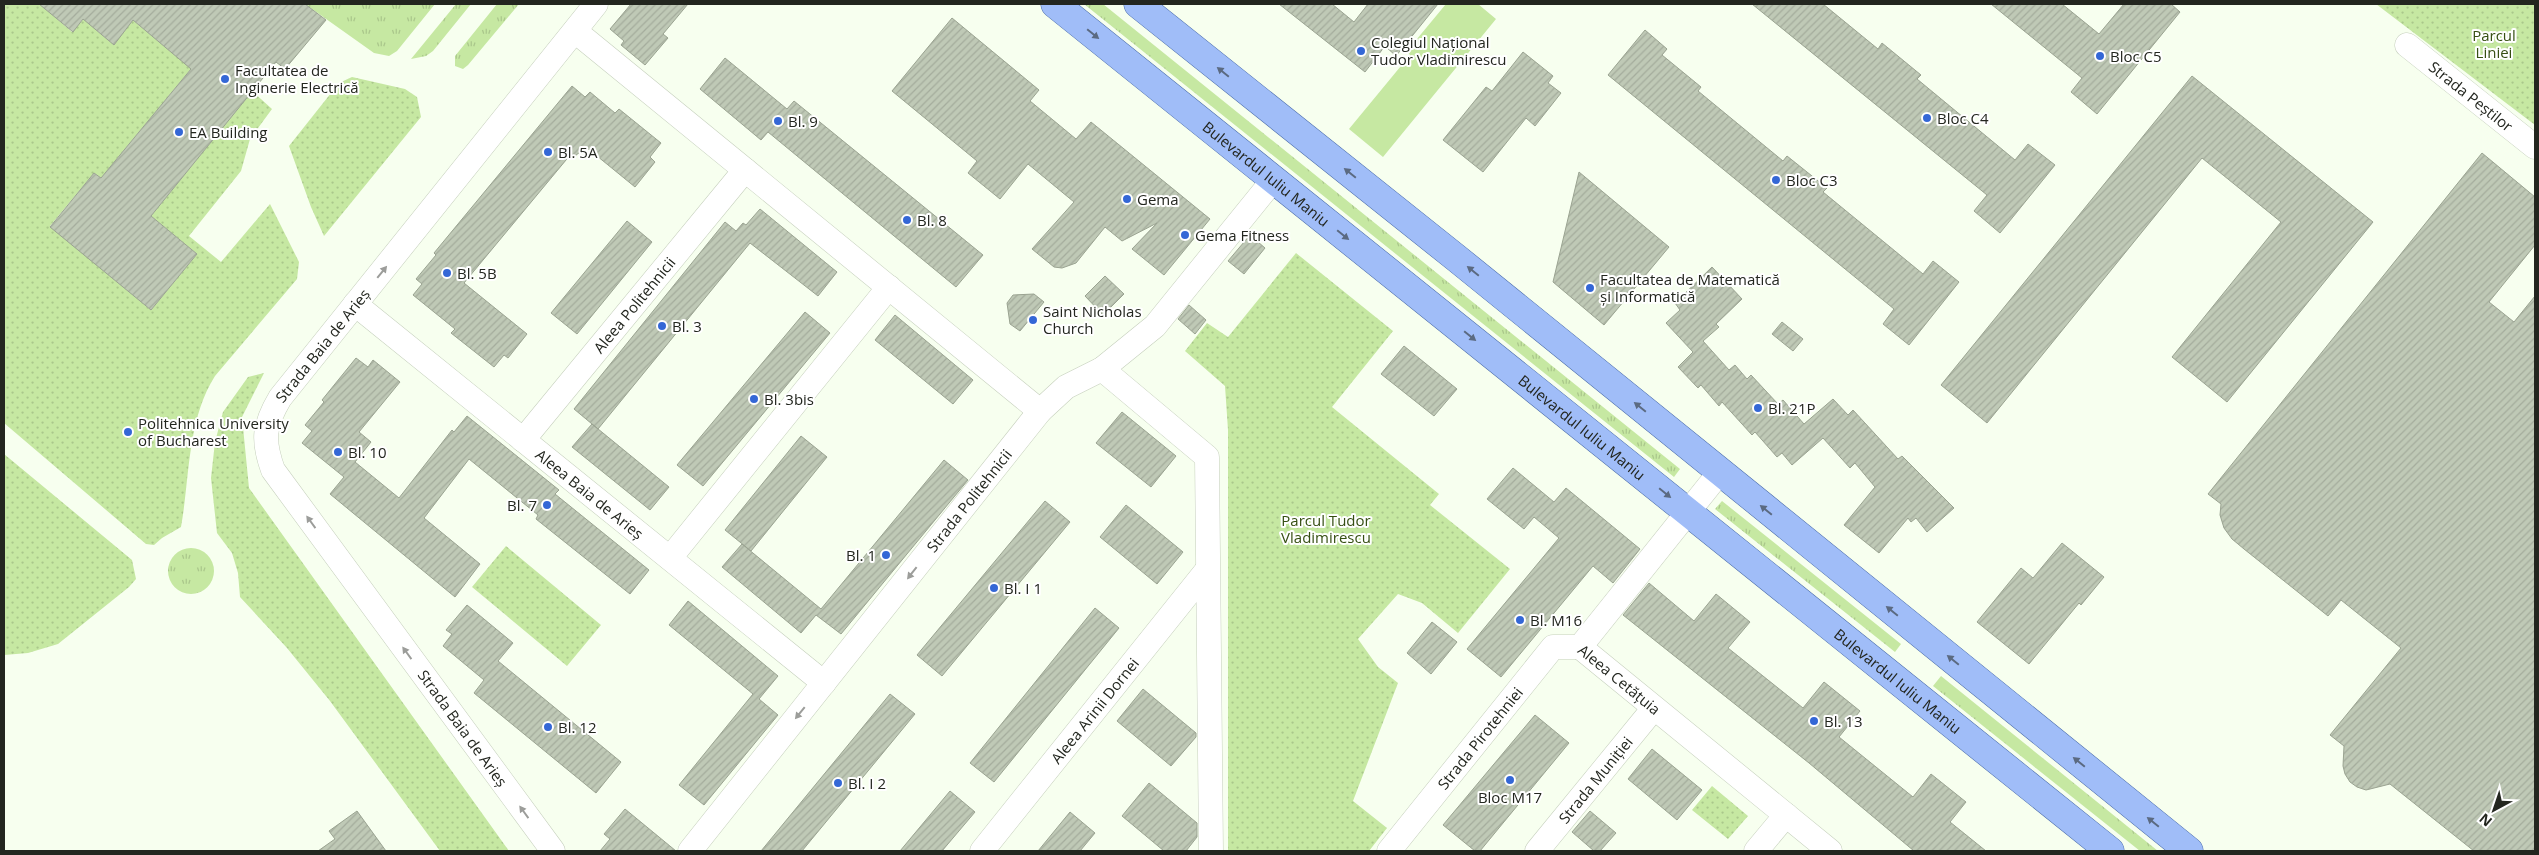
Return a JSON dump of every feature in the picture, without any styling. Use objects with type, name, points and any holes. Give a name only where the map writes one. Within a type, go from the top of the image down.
[{"type":"main road","name":"Bulevardul Iuliu Maniu","points":[[1055,4],[2110,851]]},
{"type":"main road","points":[[1138,4],[1462,262],[2189,851]]},
{"type":"street","name":"Strada Baia de Arieș","points":[[553,851],[273,470],[265,448],[266,425],[280,398],[596,4]]},
{"type":"street","points":[[575,30],[1040,411]]},
{"type":"street","name":"Strada Peștilor","points":[[2407,45],[2535,147]]},
{"type":"street","name":"Aleea Politehnicii","points":[[523,440],[745,170]]},
{"type":"street","name":"Strada Politehnicii","points":[[690,851],[1040,411],[1066,387],[1102,370],[1155,326],[1274,179]]},
{"type":"street","points":[[670,558],[889,287]]},
{"type":"street","name":"Aleea Baia de Arieș","points":[[355,304],[824,683]]},
{"type":"street","points":[[1102,370],[1207,457],[1211,851]]},
{"type":"street","name":"Aleea Cetățuia","points":[[1720,472],[1580,647],[1830,851]]},
{"type":"street","name":"Aleea Arinii Dornei","points":[[982,851],[1207,570]]},
{"type":"street","name":"Strada Pirotehniei","points":[[1389,851],[1553,647],[1580,647]]},
{"type":"street","name":"Strada Muniției","points":[[1537,851],[1654,708]]},
{"type":"street","points":[[1756,851],[1786,815]]},
{"type":"green space","points":[[4,4],[54,4],[48,11],[72,32],[92,9],[90,7],[93,4],[114,4],[96,30],[113,44],[133,20],[176,56],[195,64],[101,178],[94,173],[50,226],[151,310],[197,254],[151,216],[252,91],[272,109],[250,139],[241,171],[189,236],[221,262],[270,204],[299,262],[297,279],[215,376],[199,411],[194,430],[181,527],[154,545],[146,544],[4,423]]},
{"type":"green space","points":[[305,4],[435,4],[397,51],[389,56],[374,53]]},
{"type":"green space","points":[[456,4],[471,4],[433,51],[426,56],[411,59]]},
{"type":"green space","points":[[497,4],[519,4],[468,65],[463,69],[455,66],[455,56]]},
{"type":"green space","points":[[1084,4],[1103,4],[1680,469],[1674,477]]},
{"type":"green space","points":[[1446,4],[1478,4],[1496,19],[1383,157],[1349,129],[1410,55],[1407,51]]},
{"type":"green space","name":"Parcul Liniei","points":[[2376,4],[2535,4],[2535,125]]},
{"type":"green space","points":[[352,77],[405,89],[417,97],[421,117],[324,236],[311,207],[289,146],[339,83]]},
{"type":"green space","name":"Parcul Tudor Vladimirescu","points":[[1296,253],[1393,331],[1332,407],[1439,494],[1430,505],[1510,569],[1458,633],[1422,603],[1398,594],[1358,639],[1378,667],[1398,683],[1353,801],[1387,828],[1369,851],[1228,851],[1228,430],[1225,386],[1185,351],[1207,323],[1228,337]]},
{"type":"green space","points":[[264,373],[242,417],[249,488],[509,851],[440,851],[330,701],[287,648],[240,597],[238,573],[232,553],[217,533],[211,478],[215,442],[223,412],[248,377]]},
{"type":"green space","points":[[4,454],[132,560],[136,579],[129,587],[58,644],[28,653],[4,655]]},
{"type":"green space","points":[[1722,501],[1901,644],[1895,652],[1715,509]]},
{"type":"green space","points":[[506,546],[601,625],[567,666],[472,587]]},
{"type":"green space","points":[[191,548],[204,552],[210,558],[214,571],[210,584],[204,590],[191,594],[178,590],[172,584],[168,571],[172,558],[178,552]]},
{"type":"green space","points":[[1941,676],[2158,851],[2140,851],[1933,686]]},
{"type":"green space","points":[[1712,786],[1748,816],[1728,839],[1692,810]]},
{"type":"building","name":"EA Building","points":[[39,4],[305,4],[326,20],[285,69],[276,62],[151,216],[197,254],[151,310],[50,227],[94,173],[101,178],[191,69],[133,20],[114,45],[83,19],[73,32]]},
{"type":"building","points":[[631,4],[688,4],[663,34],[668,38],[645,65],[621,45],[624,41],[610,29]]},
{"type":"building","points":[[1279,4],[1332,4],[1354,22],[1368,4],[1438,4],[1396,56],[1385,46],[1365,72]]},
{"type":"building","name":"Bloc C4","points":[[1752,4],[1823,4],[1878,49],[1882,43],[1921,75],[1917,79],[2015,160],[2028,144],[2055,165],[2000,233],[1974,211],[1987,195]]},
{"type":"building","name":"Bloc C5","points":[[1991,4],[2062,4],[2099,34],[2124,4],[2171,4],[2180,12],[2097,114],[2071,92],[2082,78]]},
{"type":"building","points":[[952,18],[1039,90],[1030,101],[1076,139],[1091,122],[1210,219],[1164,275],[1132,249],[1157,223],[1122,241],[1105,227],[1076,263],[1062,268],[1054,267],[1032,249],[1074,202],[1028,164],[1000,199],[968,173],[977,161],[892,91]]},
{"type":"building","name":"Bloc C3","points":[[1645,30],[1667,49],[1662,55],[1701,87],[1698,91],[1783,161],[1787,156],[1827,188],[1823,192],[1923,274],[1933,261],[1959,282],[1909,345],[1883,324],[1894,309],[1608,75]]},
{"type":"building","points":[[1523,52],[1553,76],[1548,83],[1561,93],[1535,126],[1526,118],[1483,172],[1443,140],[1486,87],[1492,91]]},
{"type":"building","points":[[725,58],[787,109],[794,101],[983,255],[956,287],[768,132],[761,140],[700,89]]},
{"type":"building","points":[[2192,76],[2373,222],[2227,402],[2172,357],[2281,222],[2202,158],[1987,423],[1941,385]]},
{"type":"building","points":[[572,86],[585,97],[590,92],[615,113],[619,109],[661,143],[650,157],[655,162],[635,187],[586,147],[575,156],[571,154],[464,283],[527,334],[508,358],[504,355],[494,367],[451,333],[455,329],[413,295],[422,284],[416,279],[436,255],[434,253]]},
{"type":"building","points":[[2482,153],[2535,197],[2535,245],[2489,302],[2514,322],[2535,296],[2535,851],[2474,851],[2390,784],[2366,790],[2350,782],[2343,766],[2344,746],[2330,735],[2401,648],[2341,600],[2328,616],[2244,549],[2232,539],[2224,528],[2220,515],[2221,504],[2208,494]]},
{"type":"building","points":[[1579,172],[1669,247],[1604,325],[1553,282]]},
{"type":"building","name":"Bl. 3","points":[[760,209],[837,272],[818,296],[750,243],[598,429],[574,409],[725,222],[736,231],[743,223],[746,225]]},
{"type":"building","points":[[627,221],[652,242],[577,334],[551,313]]},
{"type":"building","points":[[1250,235],[1265,248],[1244,274],[1228,261]]},
{"type":"building","name":"Bl. 21P","points":[[1712,267],[1742,299],[1716,324],[1719,327],[1703,341],[1729,370],[1735,365],[1747,379],[1751,375],[1778,404],[1783,400],[1804,424],[1833,399],[1848,415],[1853,410],[1898,459],[1902,456],[1954,508],[1927,532],[1916,518],[1911,522],[1908,518],[1879,553],[1844,525],[1875,487],[1855,463],[1850,468],[1823,438],[1792,465],[1782,453],[1777,457],[1755,432],[1752,435],[1722,402],[1719,406],[1701,385],[1698,388],[1678,367],[1693,352],[1666,323],[1680,310],[1675,303]]},
{"type":"building","points":[[1105,276],[1124,294],[1103,315],[1085,296]]},
{"type":"building","points":[[1034,294],[1044,302],[1020,331],[1010,324],[1007,303],[1013,295]]},
{"type":"building","points":[[1189,305],[1206,320],[1195,334],[1178,319]]},
{"type":"building","name":"Bl. 3bis","points":[[805,312],[830,333],[703,486],[677,465]]},
{"type":"building","points":[[895,315],[973,380],[953,404],[875,340]]},
{"type":"building","points":[[1782,322],[1803,339],[1793,351],[1772,334]]},
{"type":"building","points":[[1404,346],[1457,389],[1434,416],[1381,374]]},
{"type":"building","points":[[356,358],[368,367],[373,360],[400,382],[359,432],[371,442],[355,462],[399,498],[452,430],[454,432],[467,416],[559,490],[555,494],[649,570],[630,594],[536,519],[538,515],[469,459],[424,518],[480,564],[455,597],[330,494],[344,477],[302,443],[312,431],[305,425],[324,402],[322,400]]},
{"type":"building","points":[[1122,412],[1176,456],[1151,487],[1096,443]]},
{"type":"building","points":[[592,424],[669,487],[650,510],[572,447]]},
{"type":"building","points":[[801,436],[827,457],[751,551],[725,530]]},
{"type":"building","name":"Bl. 1","points":[[944,460],[968,480],[841,634],[816,615],[801,633],[722,567],[742,544],[821,609]]},
{"type":"building","points":[[1513,468],[1554,502],[1566,488],[1640,549],[1613,583],[1593,566],[1501,677],[1467,649],[1559,538],[1534,517],[1524,529],[1487,499]]},
{"type":"building","name":"Bl. I 1","points":[[1045,501],[1070,522],[942,676],[917,655]]},
{"type":"building","points":[[1126,505],[1183,552],[1157,584],[1100,537]]},
{"type":"building","points":[[2062,543],[2104,577],[2081,605],[2079,603],[2029,664],[1977,622],[2021,568],[2033,578]]},
{"type":"building","name":"Bl. 13","points":[[1649,583],[1694,621],[1716,594],[1750,622],[1728,648],[1803,708],[1824,682],[1860,711],[1839,737],[1913,797],[1931,774],[1966,802],[1950,822],[1986,851],[1914,851],[1809,763],[1623,615]]},
{"type":"building","points":[[688,601],[778,676],[759,699],[778,715],[704,805],[679,785],[753,694],[669,625]]},
{"type":"building","name":"Bl. 12","points":[[467,605],[513,643],[498,661],[621,762],[596,793],[474,693],[484,680],[443,646],[452,634],[446,630]]},
{"type":"building","points":[[1095,608],[1119,628],[994,782],[970,763]]},
{"type":"building","points":[[1432,622],[1457,642],[1431,674],[1407,653]]},
{"type":"building","points":[[1143,689],[1196,733],[1196,737],[1171,766],[1117,721]]},
{"type":"building","name":"Bl. I 2","points":[[890,694],[915,714],[802,851],[761,851]]},
{"type":"building","name":"Bloc M17","points":[[1535,715],[1569,743],[1480,851],[1475,851],[1443,825]]},
{"type":"building","points":[[1652,749],[1702,790],[1677,820],[1628,779]]},
{"type":"building","points":[[1149,783],[1197,823],[1197,837],[1186,851],[1164,851],[1122,816]]},
{"type":"building","points":[[950,791],[975,812],[942,851],[900,851]]},
{"type":"building","points":[[625,809],[676,851],[600,851],[610,839],[604,834]]},
{"type":"building","points":[[357,811],[386,851],[318,851],[335,839],[329,831]]},
{"type":"building","points":[[1590,811],[1616,833],[1600,851],[1594,851],[1572,832]]},
{"type":"building","points":[[1070,812],[1095,833],[1080,851],[1038,851]]},
{"type":"place","name":"Colegiul Național Tudor Vladimirescu","points":[[1361,51]]},
{"type":"place","name":"Bloc C5","points":[[2100,56]]},
{"type":"place","name":"Facultatea de Inginerie Electrică","points":[[225,79]]},
{"type":"place","name":"Bloc C4","points":[[1927,118]]},
{"type":"place","name":"Bl. 9","points":[[778,121]]},
{"type":"place","name":"EA Building","points":[[179,132]]},
{"type":"place","name":"Bl. 5A","points":[[548,152]]},
{"type":"place","name":"Bloc C3","points":[[1776,180]]},
{"type":"place","name":"Gema","points":[[1127,199]]},
{"type":"place","name":"Bl. 8","points":[[907,220]]},
{"type":"place","name":"Gema Fitness","points":[[1185,235]]},
{"type":"place","name":"Bl. 5B","points":[[447,273]]},
{"type":"place","name":"Facultatea de Matematică și Informatică","points":[[1590,288]]},
{"type":"place","name":"Saint Nicholas Church","points":[[1033,320]]},
{"type":"place","name":"Bl. 3","points":[[662,326]]},
{"type":"place","name":"Bl. 3bis","points":[[754,399]]},
{"type":"place","name":"Bl. 21P","points":[[1758,408]]},
{"type":"place","name":"Politehnica University of Bucharest","points":[[128,432]]},
{"type":"place","name":"Bl. 10","points":[[338,452]]},
{"type":"place","name":"Bl. 7","points":[[547,505]]},
{"type":"place","name":"Bl. 1","points":[[886,555]]},
{"type":"place","name":"Bl. I 1","points":[[994,588]]},
{"type":"place","name":"Bl. M16","points":[[1520,620]]},
{"type":"place","name":"Bl. 13","points":[[1814,721]]},
{"type":"place","name":"Bl. 12","points":[[548,727]]},
{"type":"place","name":"Bloc M17","points":[[1510,780]]},
{"type":"place","name":"Bl. I 2","points":[[838,783]]}]
